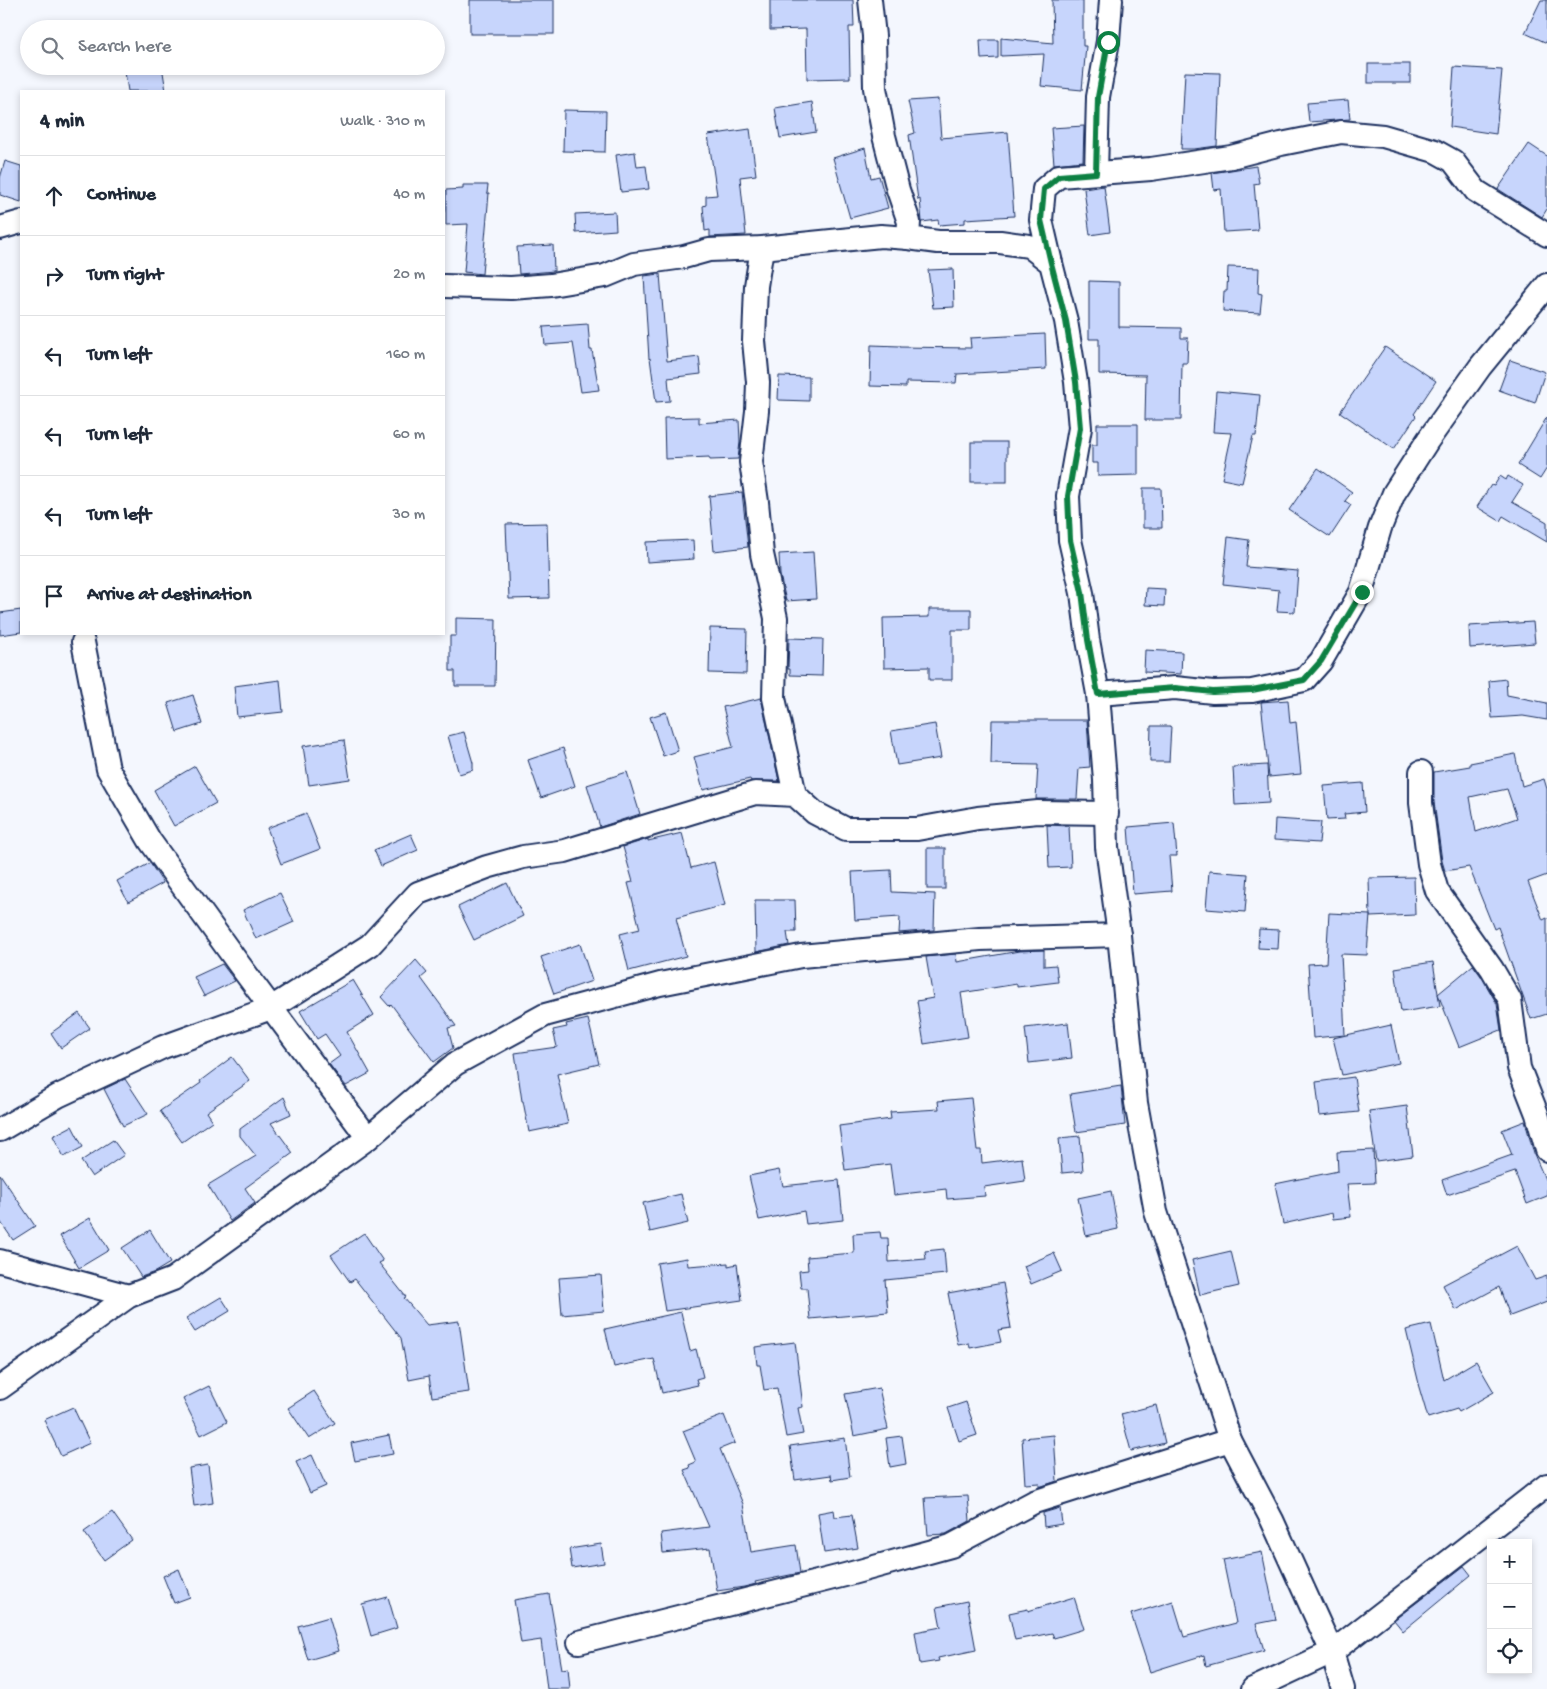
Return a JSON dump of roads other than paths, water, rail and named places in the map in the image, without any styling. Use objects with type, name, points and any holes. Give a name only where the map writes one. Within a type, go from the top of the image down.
[{"type":"street","points":[[870,0],[874,36],[875,88],[884,136],[898,190],[909,222],[908,238]]},
{"type":"street","points":[[1096,173],[1098,97],[1108,42],[1111,0]]},
{"type":"street","points":[[1342,1689],[1332,1652],[1272,1520],[1230,1440],[1156,1212],[1136,1103],[1119,935],[1107,847],[1107,813],[1098,694],[1088,640],[1082,592],[1070,540],[1068,496],[1080,428],[1076,382],[1066,321],[1041,220],[1044,189],[1059,176],[1151,168],[1231,157],[1281,144],[1342,132],[1383,136],[1435,151],[1452,161],[1476,191],[1547,235]]},
{"type":"street","points":[[0,228],[20,222]]},
{"type":"street","points":[[445,286],[511,288],[551,285],[605,276],[634,264],[684,257],[709,250],[762,248],[881,236],[938,242],[1000,242],[1029,246],[1051,263]]},
{"type":"street","points":[[762,248],[756,286],[754,341],[758,382],[757,412],[751,462],[762,554],[776,618],[774,698],[795,795],[815,812],[846,829],[917,829],[978,818],[1038,812],[1107,813]]},
{"type":"street","points":[[1098,694],[1175,688],[1213,692],[1252,690],[1304,680],[1321,661],[1362,592],[1380,528],[1394,493],[1428,440],[1480,368],[1547,285]]},
{"type":"street","points":[[82,642],[108,769],[150,841],[368,1138]]},
{"type":"street","points":[[1421,772],[1421,802],[1428,856],[1437,891],[1492,969],[1510,1000],[1519,1068],[1537,1114],[1547,1150]]},
{"type":"street","points":[[0,1130],[58,1096],[162,1047],[271,1008],[370,945],[418,893],[487,867],[523,857],[565,851],[755,793],[795,795]]},
{"type":"street","points":[[0,1388],[129,1296],[173,1279],[368,1138],[455,1064],[545,1015],[660,984],[802,956],[980,939],[1119,935]]},
{"type":"street","points":[[0,1261],[129,1296]]},
{"type":"street","points":[[579,1642],[845,1575],[951,1546],[1034,1502],[1230,1440]]},
{"type":"street","points":[[1254,1689],[1332,1652],[1547,1484]]}]
